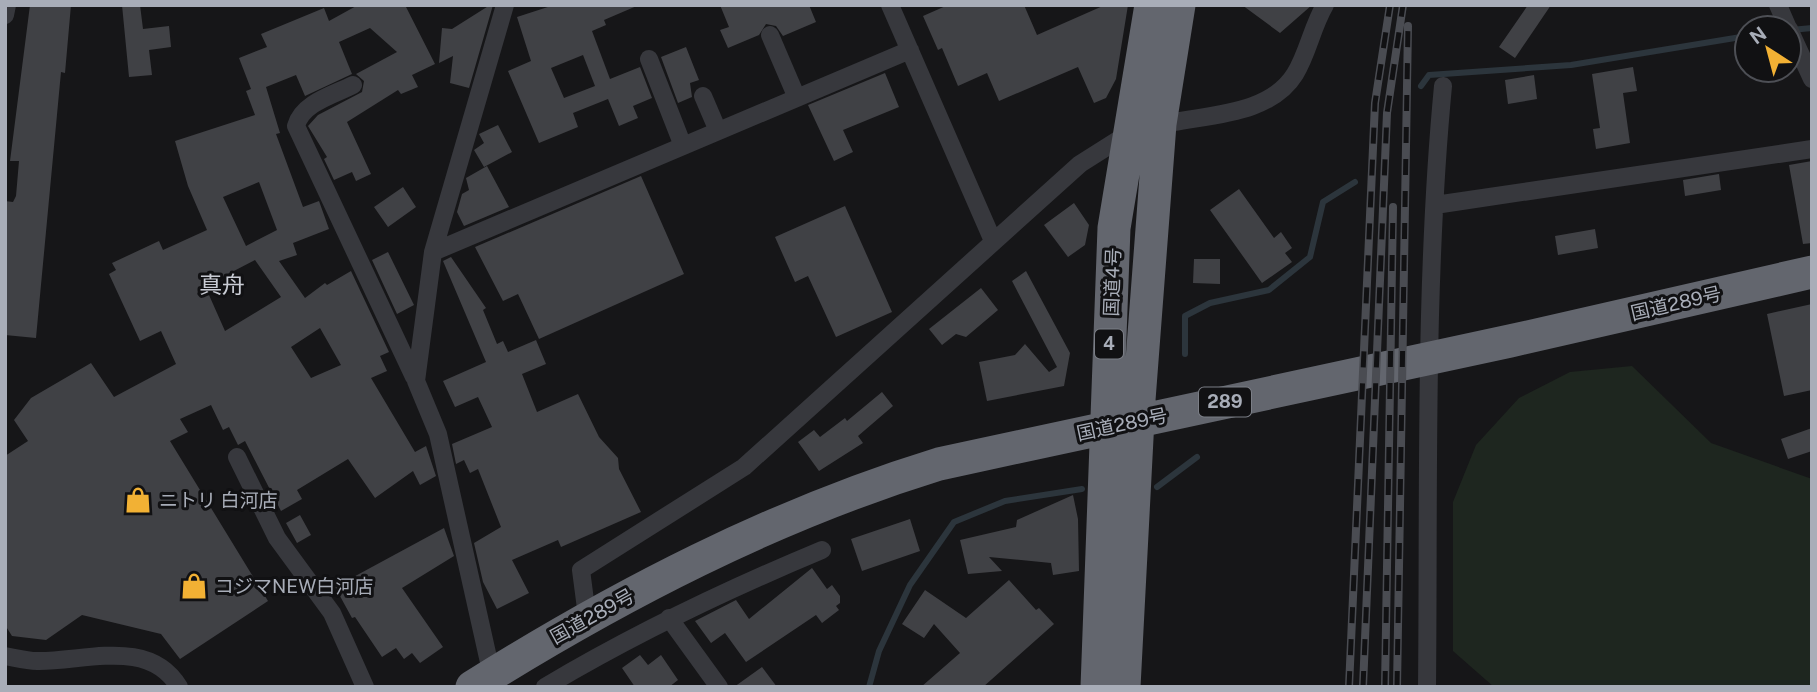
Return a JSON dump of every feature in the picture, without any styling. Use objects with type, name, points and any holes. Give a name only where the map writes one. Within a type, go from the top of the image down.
[{"type":"highway","name":"国道4号","points":[[1097,687],[1114,228],[1127,134],[1151,5]]},
{"type":"highway","name":"国道4号","points":[[1124,687],[1139,400],[1160,124],[1179,5]]},
{"type":"highway","name":"国道289号","points":[[486,683],[586,616],[755,533],[873,484],[939,464],[1510,341],[1812,272]]},
{"type":"street","points":[[5,15],[7,5]]},
{"type":"street","points":[[416,381],[433,251],[505,5]]},
{"type":"street","points":[[890,5],[993,242]]},
{"type":"street","points":[[586,616],[581,570],[744,467],[1080,164],[1127,134],[1160,124],[1228,112],[1277,94],[1294,75],[1315,22],[1325,5]]},
{"type":"street","points":[[770,36],[797,98]]},
{"type":"street","points":[[433,251],[910,50]]},
{"type":"street","points":[[649,59],[682,146]]},
{"type":"street","points":[[1803,59],[1812,79]]},
{"type":"street","points":[[352,85],[307,108],[299,116],[296,126],[416,381],[438,434],[486,683]]},
{"type":"street","points":[[1427,687],[1435,205],[1443,86]]},
{"type":"street","points":[[703,96],[718,131]]},
{"type":"street","points":[[1435,205],[1812,149]]},
{"type":"street","points":[[237,457],[277,538],[332,613],[365,687]]},
{"type":"street","points":[[545,687],[669,618],[822,550]]},
{"type":"street","points":[[669,618],[719,687]]},
{"type":"street","points":[[5,656],[36,661],[130,655],[154,664],[172,676],[178,687]]},
{"type":"shaded area","points":[[1632,366],[1711,443],[1812,479],[1812,687],[1494,687],[1453,651],[1453,502],[1476,445],[1519,398],[1570,372]]},
{"type":"building","points":[[30,5],[71,5],[65,73],[61,72],[36,338],[5,335],[5,201],[13,202],[16,196],[19,161],[10,161]]},
{"type":"building","points":[[122,5],[140,5],[143,29],[169,26],[171,47],[149,50],[152,75],[129,77]]},
{"type":"building","points":[[358,5],[405,5],[435,64],[412,75],[418,87],[401,94],[398,90],[347,122],[371,174],[356,181],[352,172],[334,180],[324,159],[327,157],[308,126],[318,115],[362,92],[364,81],[356,74],[397,52],[370,28],[339,42],[352,74],[305,96],[296,75],[266,87],[280,133],[276,134],[303,207],[319,201],[329,229],[293,243],[297,255],[279,261],[305,298],[325,283],[327,285],[351,271],[389,352],[380,356],[387,371],[371,378],[415,452],[426,446],[436,476],[420,485],[413,471],[375,498],[348,459],[297,490],[302,499],[281,511],[245,441],[238,445],[229,427],[223,430],[211,405],[180,419],[188,432],[170,441],[268,601],[180,659],[161,634],[82,615],[46,640],[12,636],[5,625],[5,456],[28,441],[14,420],[31,398],[91,363],[114,397],[176,364],[161,331],[140,341],[109,274],[116,270],[112,263],[159,241],[163,250],[207,230],[188,186],[175,141],[255,115],[246,91],[251,89],[239,58],[267,47],[261,34],[324,8],[329,21]],"holes":[[[259,182],[277,230],[246,246],[223,197]],[[255,260],[281,297],[225,331],[205,286]],[[320,328],[341,365],[311,378],[291,347]]]},
{"type":"building","points":[[493,5],[469,88],[450,83],[453,56],[439,63],[442,28],[452,29]]},
{"type":"building","points":[[554,5],[639,5],[604,20],[606,25],[592,31],[610,79],[640,67],[652,98],[633,106],[638,118],[619,126],[608,99],[573,113],[578,127],[539,143],[508,71],[531,61],[517,17]],"holes":[[[583,55],[595,86],[564,98],[551,68]]]},
{"type":"building","points":[[720,5],[809,5],[816,22],[783,36],[776,26],[766,24],[759,35],[728,48],[720,30],[729,27]]},
{"type":"building","points":[[948,5],[1024,5],[1037,35],[1105,5],[1128,5],[1116,79],[1106,98],[1094,103],[1078,67],[999,101],[987,73],[958,86],[942,48],[938,50],[923,16]]},
{"type":"building","points":[[1242,5],[1312,5],[1280,33]]},
{"type":"building","points":[[1528,5],[1551,5],[1515,58],[1499,47]]},
{"type":"building","points":[[686,47],[699,80],[690,83],[692,97],[678,103],[661,57]]},
{"type":"building","points":[[1633,67],[1637,91],[1623,93],[1630,143],[1596,149],[1593,129],[1600,128],[1592,74]]},
{"type":"building","points":[[885,73],[899,107],[843,130],[853,152],[834,161],[808,105]]},
{"type":"building","points":[[1534,75],[1537,99],[1508,104],[1505,80]]},
{"type":"building","points":[[498,125],[512,152],[484,167],[474,150],[484,143],[479,134]]},
{"type":"building","points":[[1812,161],[1812,243],[1803,244],[1789,165]]},
{"type":"building","points":[[487,166],[509,207],[464,226],[457,212],[462,194],[469,190],[466,178]]},
{"type":"building","points":[[1719,174],[1721,190],[1685,196],[1683,180]]},
{"type":"building","points":[[641,176],[684,274],[539,339],[518,294],[503,301],[475,247]]},
{"type":"building","points":[[403,187],[416,207],[388,227],[374,207]]},
{"type":"building","points":[[1239,189],[1274,238],[1281,232],[1292,248],[1285,253],[1292,262],[1262,283],[1210,210]]},
{"type":"building","points":[[1074,203],[1089,225],[1085,245],[1068,257],[1044,225]]},
{"type":"building","points":[[845,206],[892,312],[836,337],[808,276],[795,282],[775,237]]},
{"type":"building","points":[[1595,229],[1598,248],[1558,255],[1555,236]]},
{"type":"building","points":[[388,252],[414,305],[397,314],[372,260]]},
{"type":"building","points":[[451,257],[486,308],[483,310],[497,344],[503,341],[508,352],[536,340],[546,364],[522,374],[537,412],[578,394],[599,437],[618,458],[619,469],[641,512],[561,547],[558,540],[512,560],[529,593],[497,609],[483,582],[474,543],[501,527],[478,469],[470,473],[464,460],[456,464],[452,444],[492,427],[478,397],[455,407],[443,381],[486,362],[443,261]]},
{"type":"building","points":[[1194,259],[1220,259],[1220,284],[1193,283]]},
{"type":"building","points":[[1026,271],[1070,353],[1064,386],[987,401],[979,362],[1015,355],[1025,344],[1049,372],[1057,367],[1012,281]]},
{"type":"building","points":[[981,288],[998,310],[966,337],[956,334],[942,345],[929,329]]},
{"type":"building","points":[[1812,304],[1812,390],[1784,396],[1767,314]]},
{"type":"building","points":[[882,392],[893,406],[858,436],[863,443],[819,471],[798,442],[814,430],[820,437],[845,418],[847,421]]},
{"type":"building","points":[[1812,428],[1812,451],[1788,459],[1781,439]]},
{"type":"building","points":[[1073,495],[1078,519],[1079,571],[1053,575],[1051,563],[989,557],[1002,571],[968,574],[960,540],[1016,527],[1017,520]]},
{"type":"building","points":[[300,515],[311,535],[297,543],[286,523]]},
{"type":"building","points":[[910,519],[920,551],[862,571],[851,539]]},
{"type":"building","points":[[444,528],[454,556],[402,588],[443,647],[420,663],[412,653],[404,659],[396,648],[382,657],[355,617],[352,618],[335,587]]},
{"type":"building","points":[[812,568],[827,589],[832,585],[840,596],[840,603],[836,606],[839,610],[822,623],[816,615],[746,662],[725,633],[711,643],[695,621],[736,600],[749,619]]},
{"type":"building","points":[[1009,580],[1036,610],[1039,608],[1054,624],[983,687],[921,687],[960,653],[934,624],[924,638],[902,624],[925,590],[966,618]]},
{"type":"building","points":[[640,655],[648,665],[661,655],[678,680],[669,687],[635,687],[622,668]]},
{"type":"building","points":[[762,667],[777,687],[734,687]]},
{"type":"waterway","points":[[1803,29],[1812,28]]},
{"type":"waterway","points":[[1421,86],[1429,75],[1571,65],[1733,38]]},
{"type":"waterway","points":[[1185,354],[1185,316],[1210,303],[1269,290],[1310,257],[1323,202],[1355,182]]},
{"type":"waterway","points":[[1157,487],[1197,457]]},
{"type":"waterway","points":[[869,687],[879,651],[910,585],[954,522],[1005,501],[1082,489]]},
{"type":"railway","points":[[1349,687],[1375,103],[1390,5]]},
{"type":"railway","points":[[1363,687],[1387,113],[1403,5]]},
{"type":"railway","points":[[1397,687],[1408,26]]},
{"type":"railway","points":[[1385,687],[1393,207]]},
{"type":"place","name":"ニトリ 白河店","points":[[138,500]]},
{"type":"place","name":"コジマNEW白河店","points":[[194,586]]},
{"type":"district","name":"真舟","points":[[222,285]]}]
